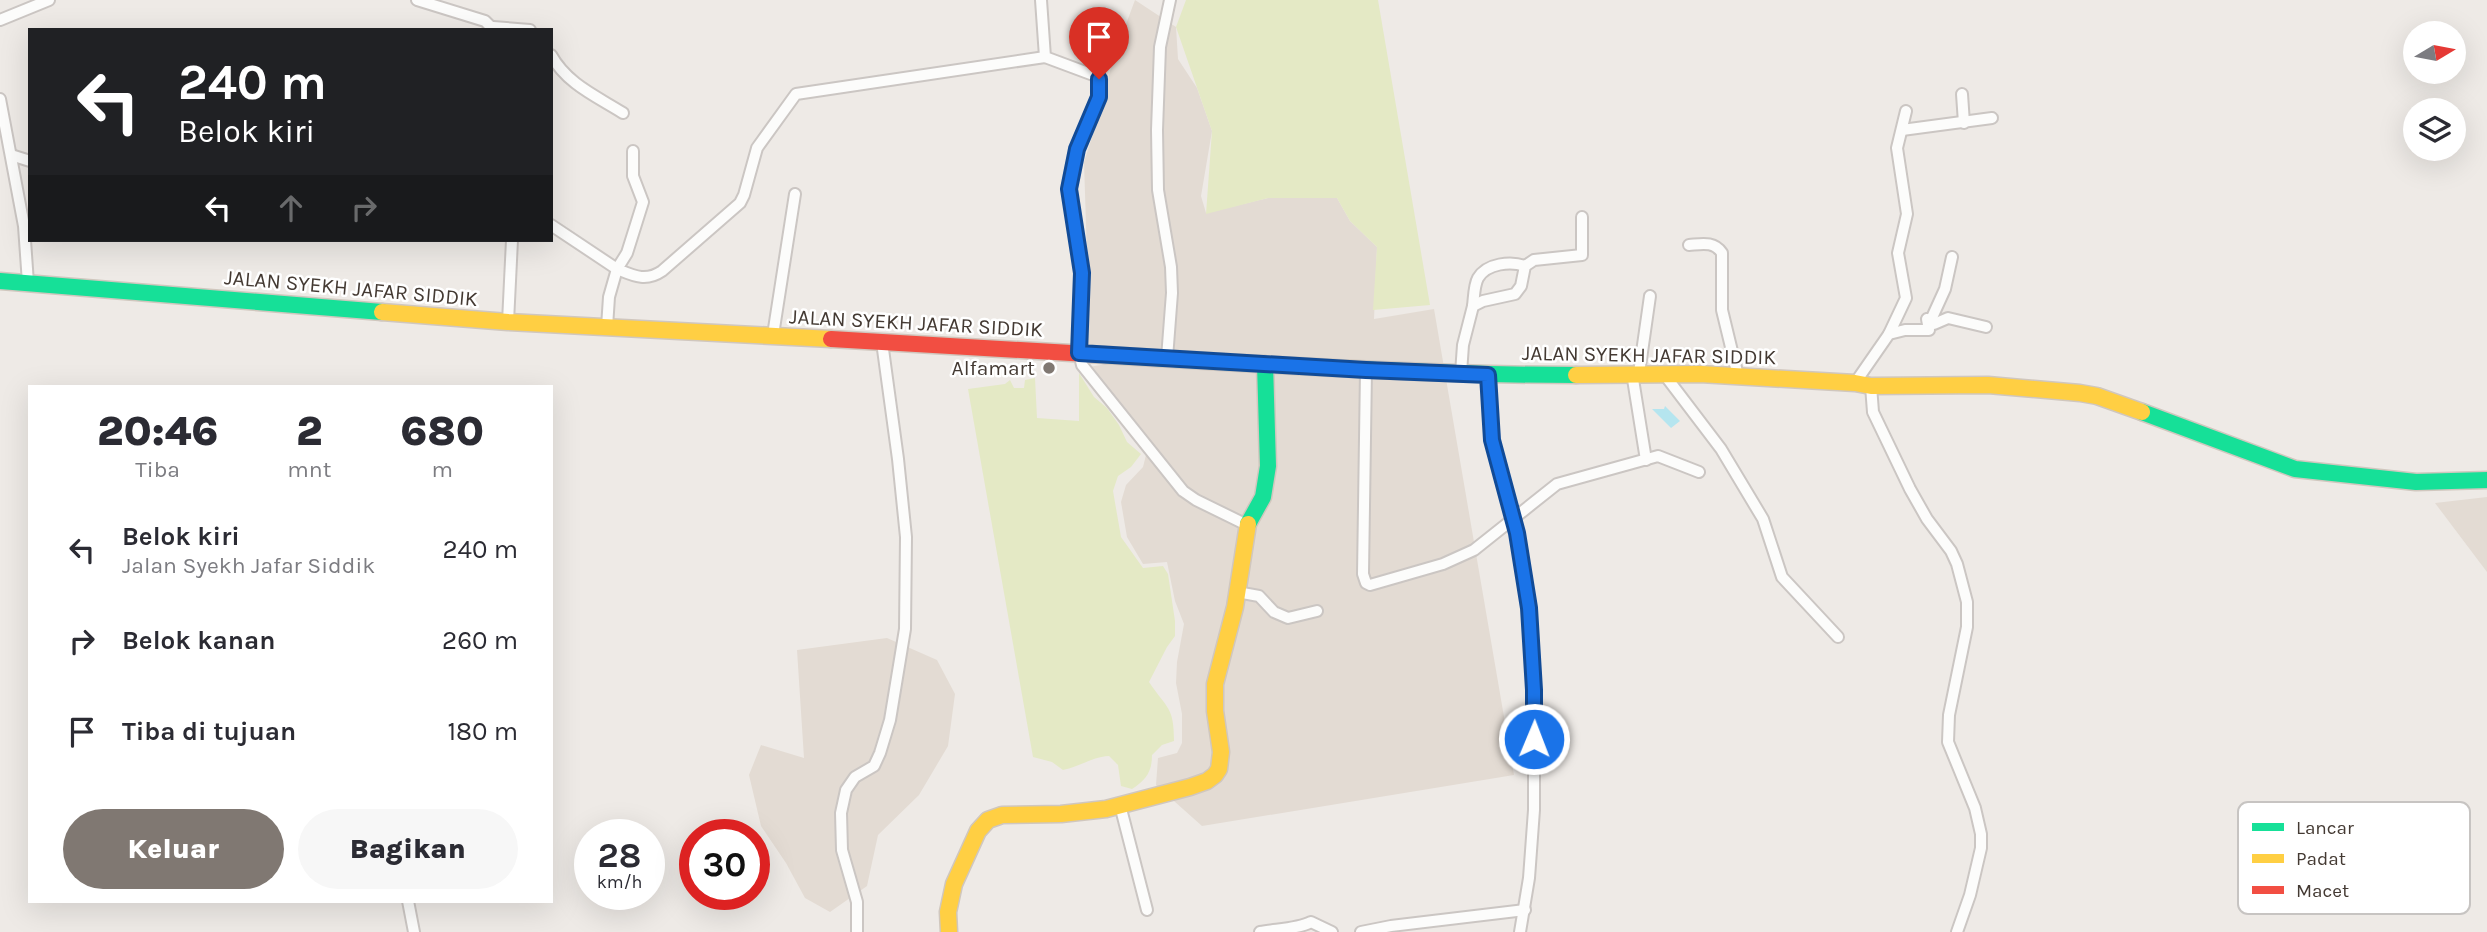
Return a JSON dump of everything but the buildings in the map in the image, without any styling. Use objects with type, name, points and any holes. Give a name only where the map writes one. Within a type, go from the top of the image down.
[{"type":"main road","name":"JALAN SYEKH JAFAR SIDDIK","points":[[0,281],[508,322],[1366,370],[1488,375],[1635,373],[1738,376],[1863,385],[1988,385],[2096,396],[2295,469],[2325,474],[2424,481],[2487,480]]},
{"type":"main road","points":[[949,932],[948,912],[954,884],[978,831],[988,820],[1002,815],[1079,813],[1120,805],[1199,784],[1215,775],[1219,769],[1221,752],[1215,711],[1215,684],[1237,592],[1247,525],[1263,497],[1268,466],[1265,364]]},
{"type":"street","points":[[0,20],[49,0]]},
{"type":"street","points":[[417,0],[485,22],[494,28]]},
{"type":"street","points":[[1041,0],[1045,57]]},
{"type":"street","points":[[1167,358],[1171,267],[1158,190],[1157,144],[1160,47],[1170,0]]},
{"type":"street","points":[[553,226],[617,269],[643,278],[656,275],[736,207],[744,195],[757,148],[796,94],[1045,57],[1096,76],[1101,86],[1099,97],[1077,149],[1070,182],[1082,273],[1079,353],[1087,372],[1183,491],[1247,525]]},
{"type":"street","points":[[553,58],[576,86],[623,113]]},
{"type":"street","points":[[1962,94],[1964,123]]},
{"type":"street","points":[[0,99],[24,226],[29,283]]},
{"type":"street","points":[[1906,111],[1897,152],[1907,221],[1898,253],[1906,298],[1863,385],[1873,412],[1916,499],[1951,551],[1967,602],[1967,627],[1949,715],[1948,742],[1975,808],[1981,848],[1970,895],[1957,932]]},
{"type":"street","points":[[1902,130],[1992,118]]},
{"type":"street","points":[[607,327],[609,297],[617,269],[627,253],[643,202],[633,176],[633,152]]},
{"type":"street","points":[[11,155],[28,160]]},
{"type":"street","points":[[773,335],[795,194]]},
{"type":"street","points":[[1473,306],[1515,294],[1521,286],[1525,266],[1534,260],[1583,255],[1582,217]]},
{"type":"street","points":[[508,322],[512,242]]},
{"type":"street","points":[[1689,246],[1709,244],[1718,247],[1722,253],[1722,310],[1738,376]]},
{"type":"street","points":[[1930,322],[1945,289],[1952,257]]},
{"type":"street","points":[[1461,373],[1478,278],[1485,271],[1500,264],[1514,262],[1525,266]]},
{"type":"street","points":[[1646,460],[1635,373],[1650,296]]},
{"type":"street","points":[[1889,334],[1905,330],[1929,330],[1927,320],[1939,323],[1948,318],[1986,327]]},
{"type":"street","points":[[857,932],[857,902],[842,850],[841,813],[846,790],[855,777],[874,766],[890,720],[903,652],[906,605],[906,537],[882,342]]},
{"type":"street","points":[[1366,370],[1363,574],[1366,583],[1375,585],[1456,559],[1480,545],[1553,486],[1658,456],[1699,472]]},
{"type":"street","points":[[1664,374],[1721,449],[1763,519],[1782,577],[1838,637]]},
{"type":"street","points":[[1488,375],[1492,440],[1513,520],[1529,608],[1534,690],[1534,810],[1525,910],[1520,932]]},
{"type":"street","points":[[1237,592],[1257,595],[1274,612],[1288,618],[1317,611]]},
{"type":"street","points":[[1120,805],[1147,910]]},
{"type":"street","points":[[408,903],[414,932]]},
{"type":"street","points":[[1361,932],[1525,910]]},
{"type":"street","points":[[1260,932],[1288,926],[1303,927],[1311,922],[1332,932]]},
{"type":"shaded area","points":[[1135,0],[1176,27],[1178,59],[1197,88],[1212,131],[1201,196],[1206,213],[1268,198],[1337,198],[1350,221],[1377,247],[1374,319],[1434,309],[1514,775],[1202,826],[1156,785],[1158,758],[1177,753],[1182,743],[1182,714],[1176,683],[1184,624],[1175,601],[1167,562],[1143,564],[1127,537],[1121,502],[1126,485],[1143,467],[1146,455],[1086,379],[1082,368],[1176,353],[1084,348],[1087,256],[1084,162],[1113,59]]},
{"type":"shaded area","points":[[2487,497],[2487,572],[2435,503]]},
{"type":"shaded area","points":[[887,638],[937,660],[955,694],[948,746],[919,795],[878,835],[867,886],[830,912],[805,898],[770,839],[770,819],[759,819],[749,775],[761,745],[804,758],[797,650]]},
{"type":"green space","points":[[1186,0],[1378,0],[1430,305],[1373,310],[1377,247],[1350,221],[1337,198],[1268,198],[1206,214],[1212,131],[1176,27]]},
{"type":"green space","points":[[1079,373],[1094,397],[1107,408],[1119,425],[1127,442],[1141,454],[1131,467],[1118,476],[1113,491],[1121,537],[1143,568],[1163,566],[1168,574],[1175,621],[1175,636],[1149,682],[1171,714],[1174,741],[1162,745],[1152,755],[1147,775],[1132,789],[1121,786],[1118,765],[1109,756],[1063,770],[1052,762],[1033,757],[968,389],[1005,384],[1010,380],[1014,388],[1024,388],[1025,380],[1035,378],[1037,418],[1079,421]]},
{"type":"water","points":[[1665,406],[1680,421],[1671,428],[1652,409],[1664,409]]},
{"type":"traffic: fast","points":[[0,281],[382,312]]},
{"type":"traffic: fast","points":[[1105,355],[1399,371],[1576,375]]},
{"type":"traffic: fast","points":[[1248,524],[1263,497],[1268,466],[1265,364]]},
{"type":"traffic: fast","points":[[2142,412],[2295,469],[2416,482],[2487,480]]},
{"type":"traffic: slow","points":[[382,312],[508,322],[831,339]]},
{"type":"traffic: slow","points":[[1576,375],[1700,374],[1871,386],[1988,385],[2080,393],[2097,396],[2142,412]]},
{"type":"traffic: slow","points":[[949,932],[948,912],[954,884],[978,831],[988,820],[1002,815],[1061,814],[1106,809],[1190,787],[1215,775],[1219,769],[1221,752],[1215,711],[1215,684],[1235,607],[1248,524]]},
{"type":"traffic: jam","points":[[831,339],[1105,355]]},
{"type":"place","name":"Alfamart","points":[[1049,368]]},
{"type":"route","points":[[1099,79],[1099,97],[1077,149],[1069,189],[1083,289],[1079,353],[1488,375],[1492,440],[1517,533],[1529,608],[1534,739]]}]
